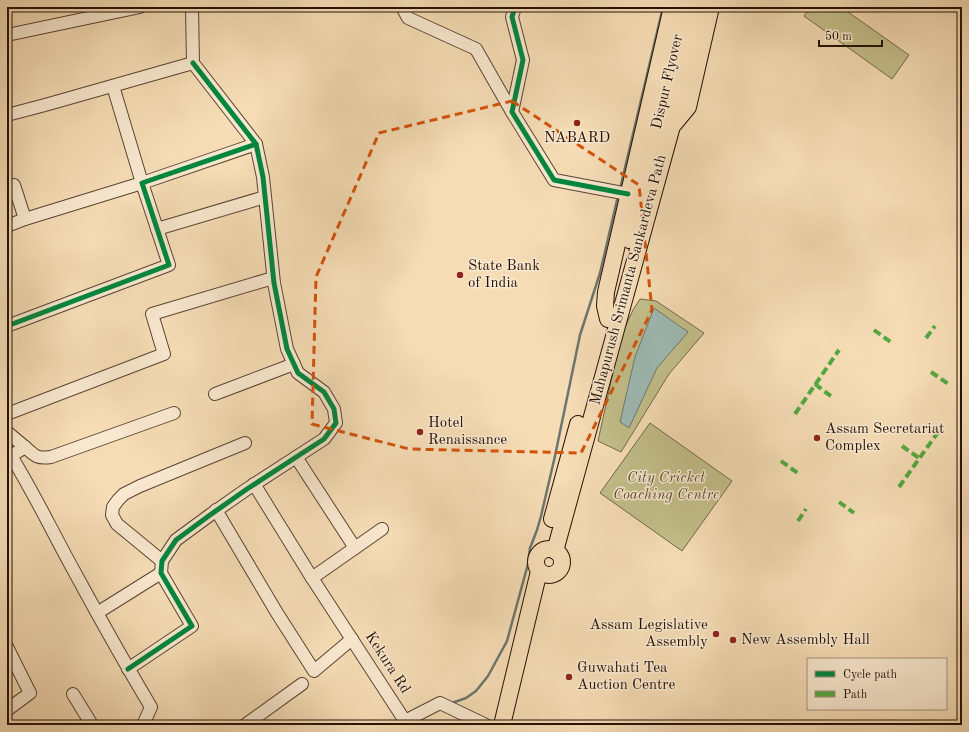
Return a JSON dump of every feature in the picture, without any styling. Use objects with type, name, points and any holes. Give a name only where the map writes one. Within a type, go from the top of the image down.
[{"type":"main road","name":"Mahapurush Srimanta Sankardeva Path","points":[[549,550],[563,478],[608,319],[605,306],[606,292],[622,193],[672,7]]},
{"type":"main road","name":"Dispur Flyover","points":[[608,319],[649,164],[686,7]]},
{"type":"main road","name":"Mahapurush Srimanta Sankardeva Path","points":[[549,550],[672,126],[699,7]]},
{"type":"main road","points":[[672,126],[688,106],[711,7]]},
{"type":"main road","points":[[549,550],[560,555],[562,559],[561,568],[555,574],[544,573],[536,564],[536,560],[540,552],[549,550]]},
{"type":"main road","points":[[502,725],[544,573]]},
{"type":"main road","points":[[512,725],[544,573]]},
{"type":"street","points":[[7,35],[140,7]]},
{"type":"street","points":[[128,669],[192,626],[161,573],[162,561],[176,540],[254,484],[324,440],[336,423],[334,409],[324,392],[298,373],[287,349],[273,278],[263,177],[256,144],[193,64],[192,7]]},
{"type":"street","points":[[402,7],[408,18],[476,49],[512,112],[554,180],[622,193]]},
{"type":"street","points":[[512,112],[524,60],[512,17],[515,7]]},
{"type":"street","points":[[7,115],[193,64]]},
{"type":"street","points":[[7,326],[169,265],[112,86]]},
{"type":"street","points":[[7,226],[25,219],[142,183],[256,144]]},
{"type":"street","points":[[14,185],[25,219]]},
{"type":"street","points":[[157,229],[265,197]]},
{"type":"street","points":[[7,414],[164,354],[152,314],[273,278]]},
{"type":"street","points":[[215,394],[294,364]]},
{"type":"street","points":[[7,432],[35,456],[42,459],[174,413]]},
{"type":"street","points":[[162,561],[117,524],[112,515],[113,507],[124,494],[140,486],[245,443]]},
{"type":"street","points":[[25,447],[9,457],[22,474],[128,669],[151,707],[143,725]]},
{"type":"street","points":[[296,457],[355,548]]},
{"type":"street","name":"Kekura Rd","points":[[254,484],[312,578],[405,721],[440,703],[486,725]]},
{"type":"street","points":[[216,510],[277,613],[314,671],[352,639]]},
{"type":"street","points":[[312,578],[382,529]]},
{"type":"street","points":[[97,613],[161,573]]},
{"type":"street","points":[[7,647],[30,693],[7,710]]},
{"type":"street","points":[[245,725],[302,684]]},
{"type":"street","points":[[73,694],[92,725]]},
{"type":"highlighted area","points":[[512,101],[639,185],[652,310],[581,453],[409,449],[312,424],[316,277],[379,133]]},
{"type":"green space","points":[[811,7],[841,7],[909,55],[892,79],[804,16]]},
{"type":"green space","points":[[640,299],[656,301],[704,333],[669,374],[621,452],[598,441],[621,336],[633,310]]},
{"type":"green space","name":"City Cricket Coaching Centre","points":[[650,423],[732,481],[682,551],[600,493]]},
{"type":"water","points":[[654,308],[688,332],[657,368],[629,428],[620,422],[635,357]]},
{"type":"waterway","points":[[620,189],[663,7]]},
{"type":"waterway","points":[[452,703],[466,698],[476,691],[488,676],[507,641],[528,564],[530,548],[541,516],[580,335],[600,273],[618,196]]},
{"type":"marked path","points":[[926,338],[935,326]]},
{"type":"marked path","points":[[874,330],[892,343]]},
{"type":"marked path","points":[[795,414],[839,350]]},
{"type":"marked path","points":[[931,372],[950,385]]},
{"type":"marked path","points":[[815,384],[832,397]]},
{"type":"marked path","points":[[899,487],[941,428]]},
{"type":"marked path","points":[[902,446],[919,458]]},
{"type":"marked path","points":[[781,461],[799,474]]},
{"type":"marked path","points":[[839,502],[854,513]]},
{"type":"marked path","points":[[798,521],[806,509]]},
{"type":"cycle path","points":[[515,7],[512,17],[523,60],[512,112],[554,180],[628,194]]},
{"type":"cycle path","points":[[128,669],[192,626],[161,573],[162,561],[176,540],[247,489],[324,439],[336,423],[334,409],[324,392],[298,373],[287,349],[274,283],[263,177],[256,144],[193,63]]},
{"type":"cycle path","points":[[7,326],[169,265],[142,183],[256,144]]},
{"type":"place","name":"NABARD","points":[[577,123]]},
{"type":"place","name":"State Bank of India","points":[[460,275]]},
{"type":"place","name":"Hotel Renaissance","points":[[420,432]]},
{"type":"place","name":"Assam Secretariat Complex","points":[[817,438]]},
{"type":"place","name":"Assam Legislative Assembly","points":[[716,634]]},
{"type":"place","name":"New Assembly Hall","points":[[733,640]]},
{"type":"place","name":"Guwahati Tea Auction Centre","points":[[569,677]]}]
